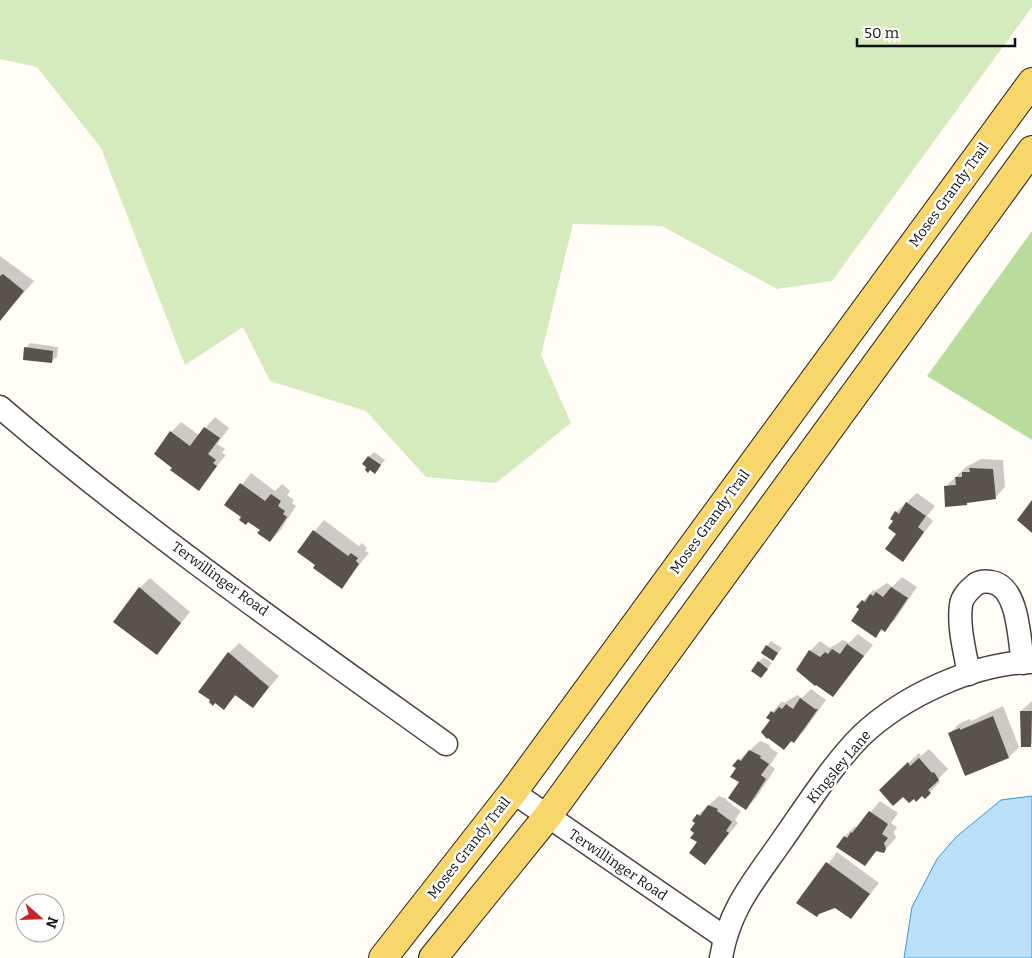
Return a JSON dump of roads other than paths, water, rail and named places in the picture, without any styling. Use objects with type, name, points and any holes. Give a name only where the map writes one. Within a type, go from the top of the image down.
[{"type":"main road","name":"Moses Grandy Trail","points":[[383,958],[513,792],[1032,82]]},
{"type":"main road","points":[[433,958],[547,816],[1032,150]]},
{"type":"street","name":"Terwillinger Road","points":[[0,407],[54,454],[157,533],[446,744]]},
{"type":"street","points":[[969,674],[960,619],[961,602],[969,589],[981,581],[993,582],[1006,590],[1014,606],[1027,663]]},
{"type":"street","name":"Kingsley Lane","points":[[722,948],[738,904],[818,789],[860,737],[881,720],[926,691],[969,674],[1027,663]]},
{"type":"street","name":"Terwillinger Road","points":[[513,792],[722,948]]},
{"type":"water","points":[[1032,796],[1032,958],[904,958],[912,907],[937,859],[956,837],[1001,800]]}]
